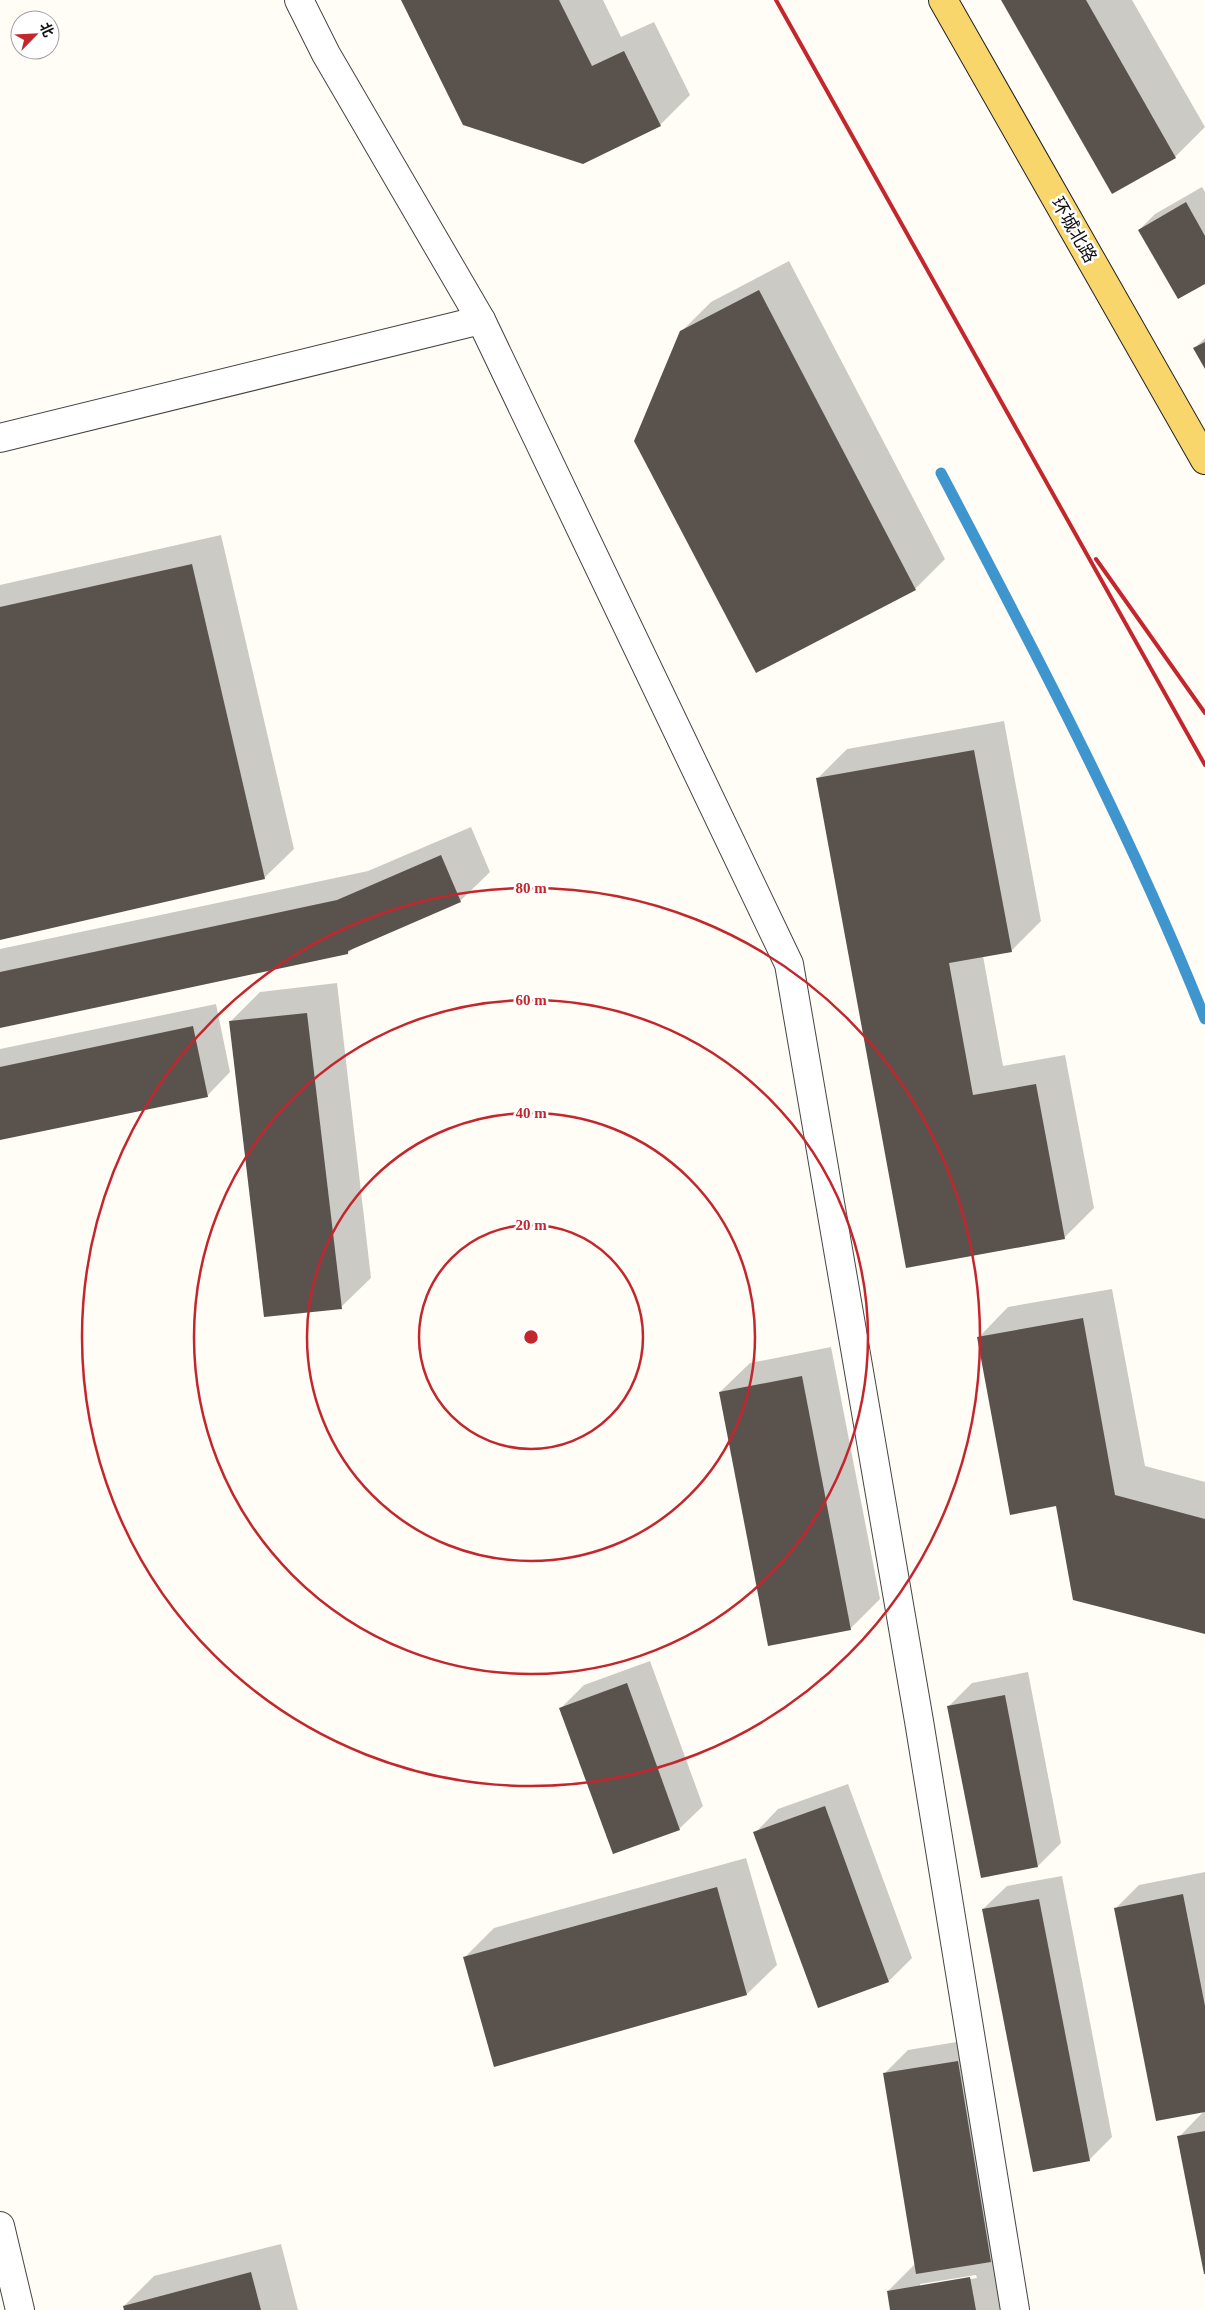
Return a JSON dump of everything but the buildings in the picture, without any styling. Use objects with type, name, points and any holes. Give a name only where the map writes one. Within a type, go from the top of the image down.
[{"type":"main road","name":"环城北路","points":[[943,0],[1205,460]]},
{"type":"street","points":[[299,0],[326,54],[481,320],[789,964],[920,1721],[1015,2310]]},
{"type":"street","points":[[0,438],[481,320]]},
{"type":"street","points":[[0,2226],[20,2310]]},
{"type":"waterway","points":[[941,473],[1046,675],[1113,811],[1176,949],[1205,1019]]},
{"type":"railway","points":[[776,0],[1205,765]]},
{"type":"railway","points":[[1096,559],[1205,713]]}]
